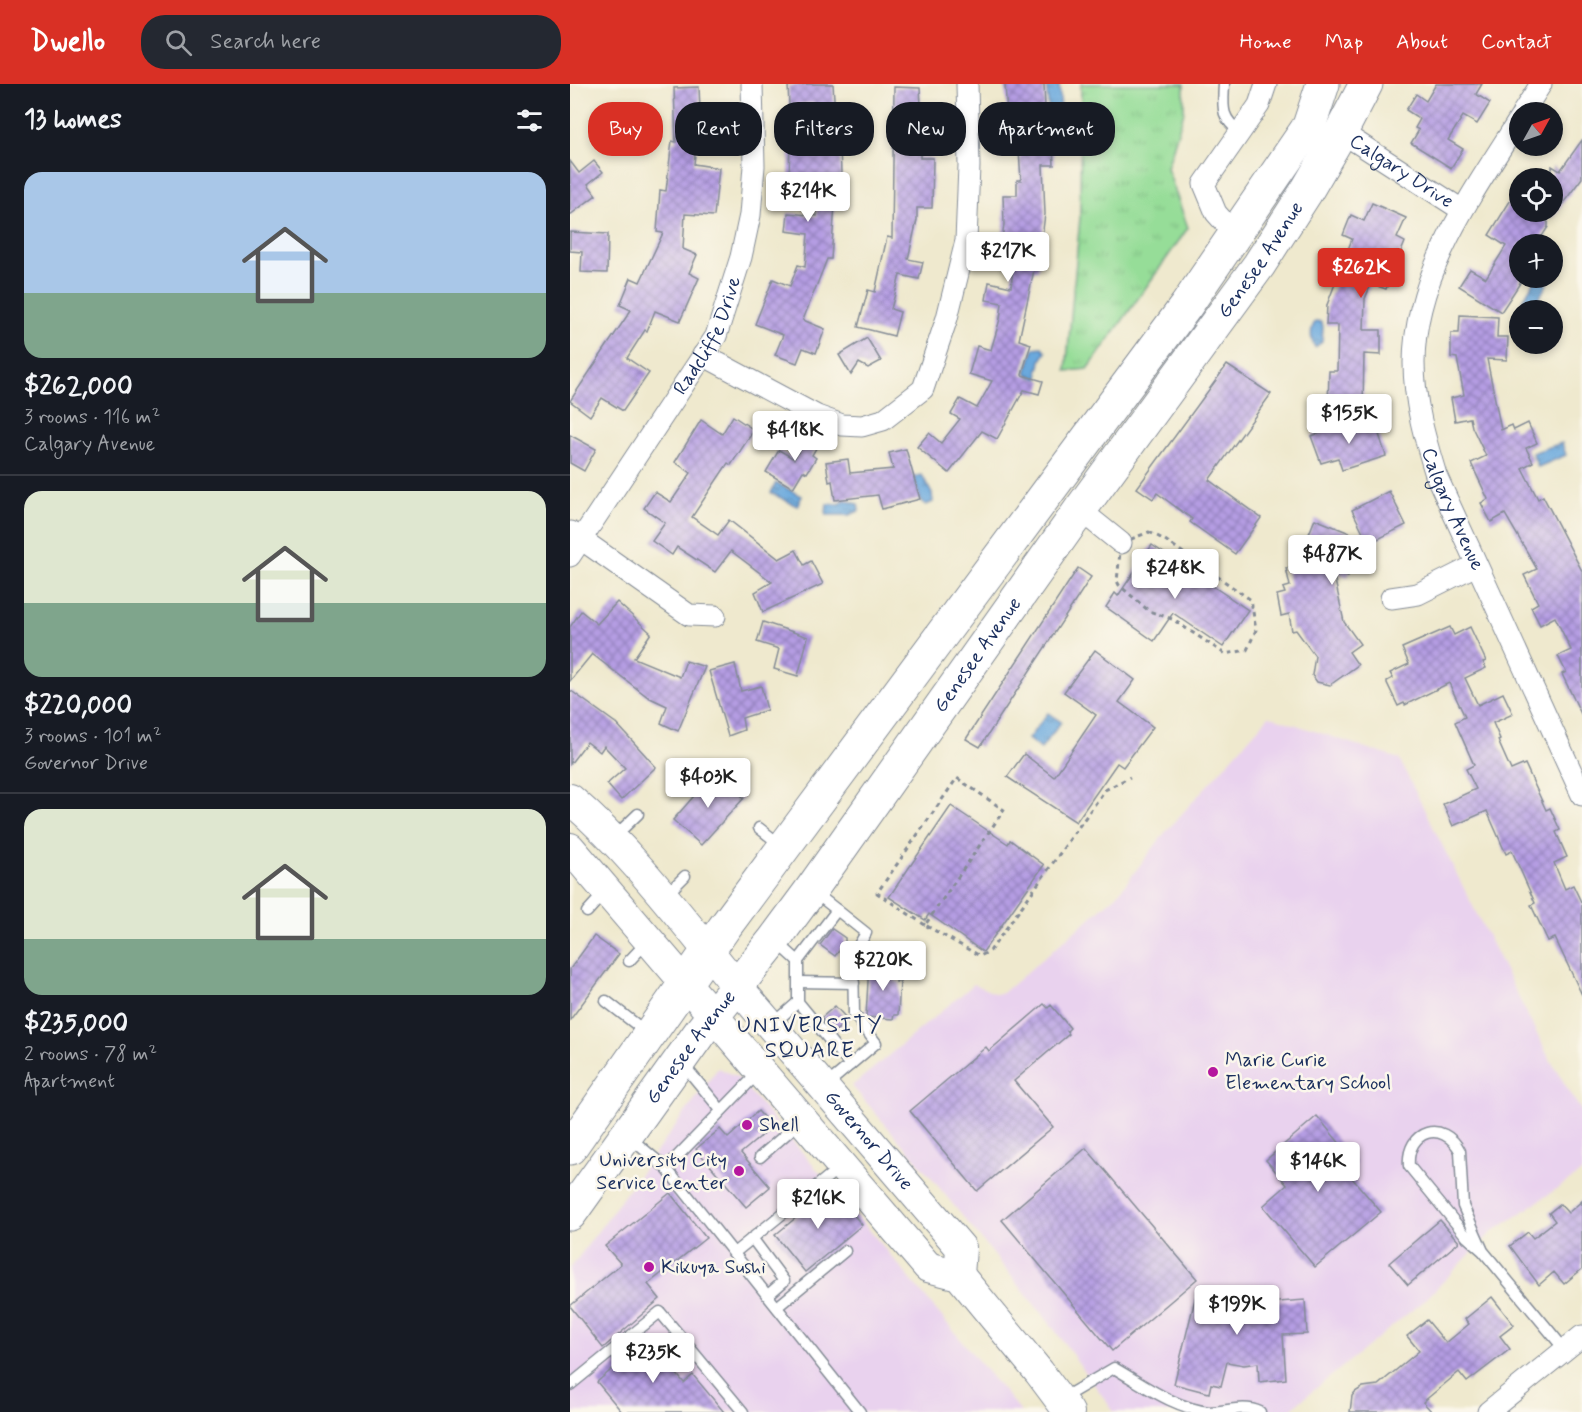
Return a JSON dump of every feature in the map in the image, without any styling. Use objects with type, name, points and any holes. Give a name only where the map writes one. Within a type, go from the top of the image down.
[{"type":"main road","name":"Genesee Avenue","points":[[570,1148],[784,848],[1186,306],[1309,126],[1323,84]]},
{"type":"main road","name":"Genesee Avenue","points":[[570,1214],[713,1015],[811,890],[1080,510],[1259,265],[1306,192],[1366,84]]},
{"type":"main road","name":"Governor Drive","points":[[570,799],[613,838],[664,896],[736,985],[961,1248],[959,1275],[928,1267],[570,848]]},
{"type":"main road","points":[[959,1275],[1064,1406]]},
{"type":"street","name":"Radcliffe Drive","points":[[574,542],[716,336],[741,257],[750,214],[754,166],[752,84]]},
{"type":"street","points":[[703,355],[816,416],[842,425],[862,426],[883,420],[923,388],[947,318],[966,241],[969,166],[967,84]]},
{"type":"street","points":[[1235,234],[1216,213],[1204,184],[1259,105],[1266,84]]},
{"type":"street","points":[[1529,102],[1541,84]]},
{"type":"street","name":"Calgary Drive","points":[[1341,132],[1462,210]]},
{"type":"street","name":"Calgary Avenue","points":[[1509,135],[1462,210],[1435,265],[1420,313],[1414,363],[1421,424],[1436,475],[1582,795]]},
{"type":"street","points":[[1080,510],[1121,543]]},
{"type":"street","points":[[574,542],[689,615],[715,616]]},
{"type":"street","points":[[1391,598],[1418,594],[1476,565]]},
{"type":"street","points":[[1488,1412],[1582,1336]]},
{"type":"lane","points":[[1224,84],[1223,105],[1228,124],[1240,132]]},
{"type":"lane","points":[[613,838],[638,814]]},
{"type":"lane","points":[[759,828],[784,848]]},
{"type":"lane","points":[[664,896],[685,876]]},
{"type":"lane","points":[[587,912],[607,890]]},
{"type":"lane","points":[[811,890],[866,933],[853,955],[854,1014],[876,1043],[824,1087]]},
{"type":"lane","points":[[837,910],[798,961],[798,1002],[850,1065]]},
{"type":"lane","points":[[629,961],[649,939]]},
{"type":"lane","points":[[774,940],[798,961]]},
{"type":"lane","points":[[799,982],[854,983]]},
{"type":"lane","points":[[606,1001],[650,1035]]},
{"type":"lane","points":[[772,1025],[798,1002]]},
{"type":"lane","points":[[680,1060],[721,1110]]},
{"type":"lane","points":[[666,1168],[761,1070]]},
{"type":"lane","points":[[760,1157],[803,1119]]},
{"type":"lane","points":[[1483,1251],[1463,1206],[1460,1151],[1450,1138],[1439,1132],[1429,1132],[1420,1136],[1412,1143],[1408,1154],[1409,1166],[1565,1350]]},
{"type":"lane","points":[[627,1135],[666,1168],[860,1412]]},
{"type":"lane","points":[[734,1252],[842,1166]]},
{"type":"lane","points":[[752,1238],[784,1281],[768,1295]]},
{"type":"lane","points":[[777,1306],[845,1251]]},
{"type":"lane","points":[[570,1385],[660,1312],[742,1412]]},
{"type":"lane","points":[[1064,1406],[1114,1368],[1173,1403],[1209,1412],[1239,1408],[1260,1412]]},
{"type":"path","points":[[1119,585],[1149,610],[1172,619],[1225,654],[1247,650],[1256,630],[1251,600],[1165,540]]},
{"type":"path","points":[[926,925],[1004,810],[957,778],[877,893],[926,925],[980,956],[990,951],[1106,790],[1130,777]]},
{"type":"shaded area","name":"Marie Curie Elementary School","points":[[1269,716],[1399,759],[1549,1058],[1582,1112],[1582,1172],[1491,1233],[1427,1298],[1287,1412],[1114,1412],[1051,1325],[929,1175],[852,1086],[974,984],[996,994],[1004,992],[1117,895],[1164,834]]},
{"type":"shaded area","name":"UNIVERSITY SQUARE","points":[[718,1068],[737,1077],[882,1245],[1021,1412],[570,1412],[570,1269]]},
{"type":"green space","points":[[1081,84],[1184,84],[1184,112],[1167,168],[1188,228],[1088,369],[1066,371],[1080,218],[1080,156],[1115,156],[1115,102],[1081,102]]},
{"type":"water","points":[[1046,84],[1059,84],[1060,102],[1048,102]]},
{"type":"water","points":[[1530,288],[1545,288],[1538,300],[1523,300]]},
{"type":"water","points":[[1316,321],[1321,322],[1323,326],[1322,342],[1315,347],[1311,334]]},
{"type":"water","points":[[1042,347],[1046,352],[1038,368],[1039,379],[1026,372],[1034,348]]},
{"type":"water","points":[[1562,443],[1566,455],[1538,467],[1532,453]]},
{"type":"water","points":[[922,475],[932,494],[933,502],[926,505],[921,501],[914,477]]},
{"type":"water","points":[[776,483],[802,496],[797,506],[771,493]]},
{"type":"water","points":[[845,500],[858,504],[859,511],[849,515],[826,515],[827,504],[840,504]]},
{"type":"water","points":[[1048,713],[1061,722],[1041,749],[1028,739]]},
{"type":"building","points":[[833,84],[834,102],[789,102],[788,86]]},
{"type":"building","points":[[1005,84],[1044,84],[1045,102],[1006,102]]},
{"type":"building","points":[[1436,84],[1482,84],[1476,94],[1490,103],[1477,124],[1463,116],[1448,140],[1463,149],[1451,168],[1411,143],[1419,130],[1415,128],[1420,119],[1406,110],[1416,94],[1426,101]]},
{"type":"building","points":[[699,87],[700,102],[675,102],[675,115],[674,88]]},
{"type":"building","points":[[894,87],[920,88],[921,102],[894,102]]},
{"type":"building","points":[[1582,140],[1582,178],[1563,203],[1563,168]]},
{"type":"building","points":[[672,141],[675,142],[675,156],[695,156],[694,164],[719,168],[714,216],[685,214],[683,249],[697,255],[689,273],[699,278],[680,321],[655,311],[647,331],[645,330],[627,358],[649,373],[623,411],[602,398],[590,416],[570,401],[631,310],[620,305],[631,278],[640,282],[663,233],[657,232],[660,190],[666,191]]},
{"type":"building","points":[[790,156],[840,156],[842,205],[835,205],[831,259],[827,259],[803,320],[825,329],[816,353],[803,348],[797,363],[775,355],[783,335],[755,324],[773,279],[790,286],[798,265],[805,267],[808,234],[786,231],[788,213],[817,216],[816,182],[789,183]]},
{"type":"building","points":[[893,156],[933,158],[932,208],[917,208],[917,220],[908,259],[923,262],[919,279],[900,275],[891,309],[900,312],[894,336],[858,327],[868,290],[875,292],[887,237],[892,238]]},
{"type":"building","points":[[1019,156],[1053,156],[1054,165],[1043,165],[1045,214],[1038,270],[1034,270],[1019,340],[1031,344],[1022,375],[1043,381],[1039,394],[1024,390],[997,439],[982,431],[949,473],[917,447],[929,433],[941,443],[960,419],[951,414],[960,399],[977,408],[992,381],[969,374],[977,346],[991,350],[1000,319],[1002,303],[986,300],[989,282],[1011,287],[1015,250],[1001,248],[1004,224],[1003,195],[1017,195],[1017,180],[1021,180]]},
{"type":"building","points":[[570,161],[579,173],[594,161],[603,172],[588,184],[596,195],[570,215]]},
{"type":"building","points":[[1372,203],[1406,218],[1397,238],[1405,242],[1386,289],[1371,284],[1365,299],[1364,330],[1381,330],[1381,355],[1364,354],[1363,407],[1328,407],[1329,371],[1337,371],[1338,325],[1326,325],[1327,305],[1352,239],[1343,235],[1351,215],[1364,221]]},
{"type":"building","points":[[1509,203],[1509,222],[1548,222],[1543,234],[1509,234],[1509,288],[1517,288],[1501,312],[1459,286],[1470,269],[1486,278],[1506,246],[1489,235]]},
{"type":"building","points":[[570,232],[608,234],[607,273],[581,272],[582,252],[570,251]]},
{"type":"building","points":[[1460,315],[1498,317],[1497,337],[1508,337],[1507,360],[1487,359],[1501,430],[1512,425],[1514,430],[1528,423],[1537,443],[1526,448],[1533,462],[1522,468],[1538,499],[1543,496],[1582,571],[1582,716],[1562,674],[1566,672],[1558,656],[1571,650],[1555,617],[1540,625],[1531,607],[1538,603],[1524,575],[1537,569],[1505,514],[1491,522],[1481,503],[1488,499],[1471,463],[1486,456],[1470,418],[1455,421],[1451,398],[1464,395],[1457,358],[1451,357],[1451,333],[1459,333]]},
{"type":"building","points":[[867,338],[881,361],[868,368],[859,363],[851,375],[839,355]]},
{"type":"building","points":[[1227,365],[1271,394],[1209,480],[1261,518],[1235,554],[1190,522],[1192,519],[1157,493],[1153,499],[1137,488]]},
{"type":"building","points":[[733,416],[754,430],[731,465],[728,463],[692,517],[718,535],[729,520],[779,559],[796,550],[804,565],[811,561],[823,584],[763,612],[755,592],[772,582],[731,551],[715,572],[677,547],[672,555],[652,541],[665,523],[644,508],[655,492],[671,502],[691,473],[675,462],[701,420],[722,434]]},
{"type":"building","points":[[1364,419],[1369,434],[1378,431],[1386,456],[1342,470],[1338,458],[1321,463],[1311,436]]},
{"type":"building","points":[[812,430],[823,436],[812,455],[816,458],[807,473],[803,471],[793,488],[766,472],[779,450],[794,459]]},
{"type":"building","points":[[570,435],[596,449],[584,471],[570,463]]},
{"type":"building","points":[[906,449],[920,499],[882,509],[878,495],[835,500],[826,462],[848,459],[850,473],[893,469],[889,453]]},
{"type":"building","points":[[1389,491],[1406,525],[1360,548],[1348,577],[1333,571],[1344,622],[1360,644],[1349,652],[1358,665],[1330,685],[1317,682],[1312,675],[1315,656],[1296,630],[1292,631],[1289,614],[1281,616],[1277,595],[1285,593],[1283,588],[1290,586],[1286,568],[1296,566],[1315,519],[1367,540],[1352,510]]},
{"type":"building","points":[[1152,545],[1248,610],[1223,647],[1173,613],[1154,641],[1106,607],[1115,593],[1118,596]]},
{"type":"building","points":[[1078,568],[1091,577],[980,747],[966,739]]},
{"type":"building","points":[[617,602],[651,633],[634,658],[680,677],[686,661],[705,667],[678,731],[661,723],[667,706],[648,697],[592,654],[570,681],[570,627],[581,611],[597,624]]},
{"type":"building","points":[[763,622],[808,637],[798,676],[774,669],[779,649],[757,642]]},
{"type":"building","points":[[1450,627],[1454,635],[1470,627],[1486,661],[1483,662],[1486,668],[1465,678],[1478,705],[1503,693],[1513,714],[1493,723],[1500,739],[1499,743],[1511,770],[1525,764],[1546,810],[1550,808],[1560,830],[1556,832],[1567,857],[1554,863],[1565,889],[1573,885],[1582,904],[1582,995],[1555,938],[1548,941],[1531,905],[1535,903],[1512,851],[1506,854],[1487,811],[1453,826],[1443,804],[1476,789],[1466,769],[1474,765],[1455,722],[1465,717],[1449,683],[1405,705],[1404,703],[1398,706],[1387,683],[1393,678],[1390,673],[1409,664],[1402,648]]},
{"type":"building","points":[[1095,650],[1135,680],[1119,702],[1153,727],[1123,767],[1117,763],[1076,822],[1007,777],[1024,754],[1054,777],[1096,715],[1064,692]]},
{"type":"building","points":[[735,664],[741,691],[761,686],[767,710],[742,718],[744,730],[728,736],[709,671]]},
{"type":"building","points":[[570,690],[617,724],[656,767],[621,800],[607,784],[625,768],[604,746],[600,752],[587,742],[570,764]]},
{"type":"building","points":[[715,772],[744,798],[701,845],[673,820]]},
{"type":"building","points":[[951,806],[1008,844],[1010,840],[1044,865],[983,952],[929,914],[925,920],[889,897]]},
{"type":"building","points":[[832,929],[845,938],[845,944],[835,956],[820,945]]},
{"type":"building","points":[[594,936],[619,954],[570,1020],[570,969]]},
{"type":"building","points":[[869,963],[897,965],[896,982],[900,982],[898,1015],[894,1015],[893,1019],[866,1017]]},
{"type":"building","points":[[1044,1004],[1048,1008],[1051,1005],[1070,1028],[1067,1031],[1069,1034],[1014,1081],[1053,1127],[977,1191],[910,1111],[986,1047],[989,1051]]},
{"type":"building","points":[[835,1006],[848,1020],[833,1033],[821,1018]]},
{"type":"building","points":[[758,1111],[772,1127],[741,1153],[770,1187],[746,1207],[696,1149],[720,1129],[728,1138]]},
{"type":"building","points":[[1317,1116],[1356,1163],[1346,1171],[1381,1212],[1315,1267],[1263,1206],[1287,1185],[1266,1160]]},
{"type":"building","points":[[1086,1148],[1197,1279],[1112,1351],[1002,1220]]},
{"type":"building","points":[[832,1188],[862,1225],[805,1272],[775,1235]]},
{"type":"building","points":[[670,1193],[706,1238],[648,1284],[660,1299],[603,1348],[570,1306],[621,1264],[605,1246]]},
{"type":"building","points":[[1582,1201],[1582,1269],[1564,1284],[1554,1272],[1539,1285],[1510,1246],[1528,1232],[1533,1238],[1555,1221],[1549,1213],[1560,1204],[1568,1213]]},
{"type":"building","points":[[1440,1220],[1459,1242],[1408,1285],[1389,1263]]},
{"type":"building","points":[[1198,1287],[1264,1293],[1265,1303],[1305,1300],[1307,1334],[1283,1335],[1286,1379],[1259,1382],[1258,1363],[1244,1365],[1227,1362],[1221,1386],[1211,1384],[1209,1393],[1174,1384]]},
{"type":"building","points":[[1492,1297],[1514,1325],[1500,1336],[1510,1349],[1467,1382],[1459,1372],[1423,1402],[1432,1412],[1350,1412],[1352,1396],[1355,1392],[1363,1387],[1378,1385],[1419,1351],[1407,1336],[1427,1320],[1446,1343],[1469,1324],[1465,1319]]},
{"type":"building","points":[[644,1334],[684,1383],[693,1375],[724,1412],[622,1412],[597,1382],[617,1365],[613,1360]]},
{"type":"place","name":"Marie Curie Elementary School","points":[[1213,1072]]},
{"type":"place","name":"Shell","points":[[747,1125]]},
{"type":"place","name":"University City Service Center","points":[[739,1171]]},
{"type":"place","name":"Kikuya Sushi","points":[[649,1267]]},
{"type":"district","name":"UNIVERSITY SQUARE","points":[[810,1038]]}]
